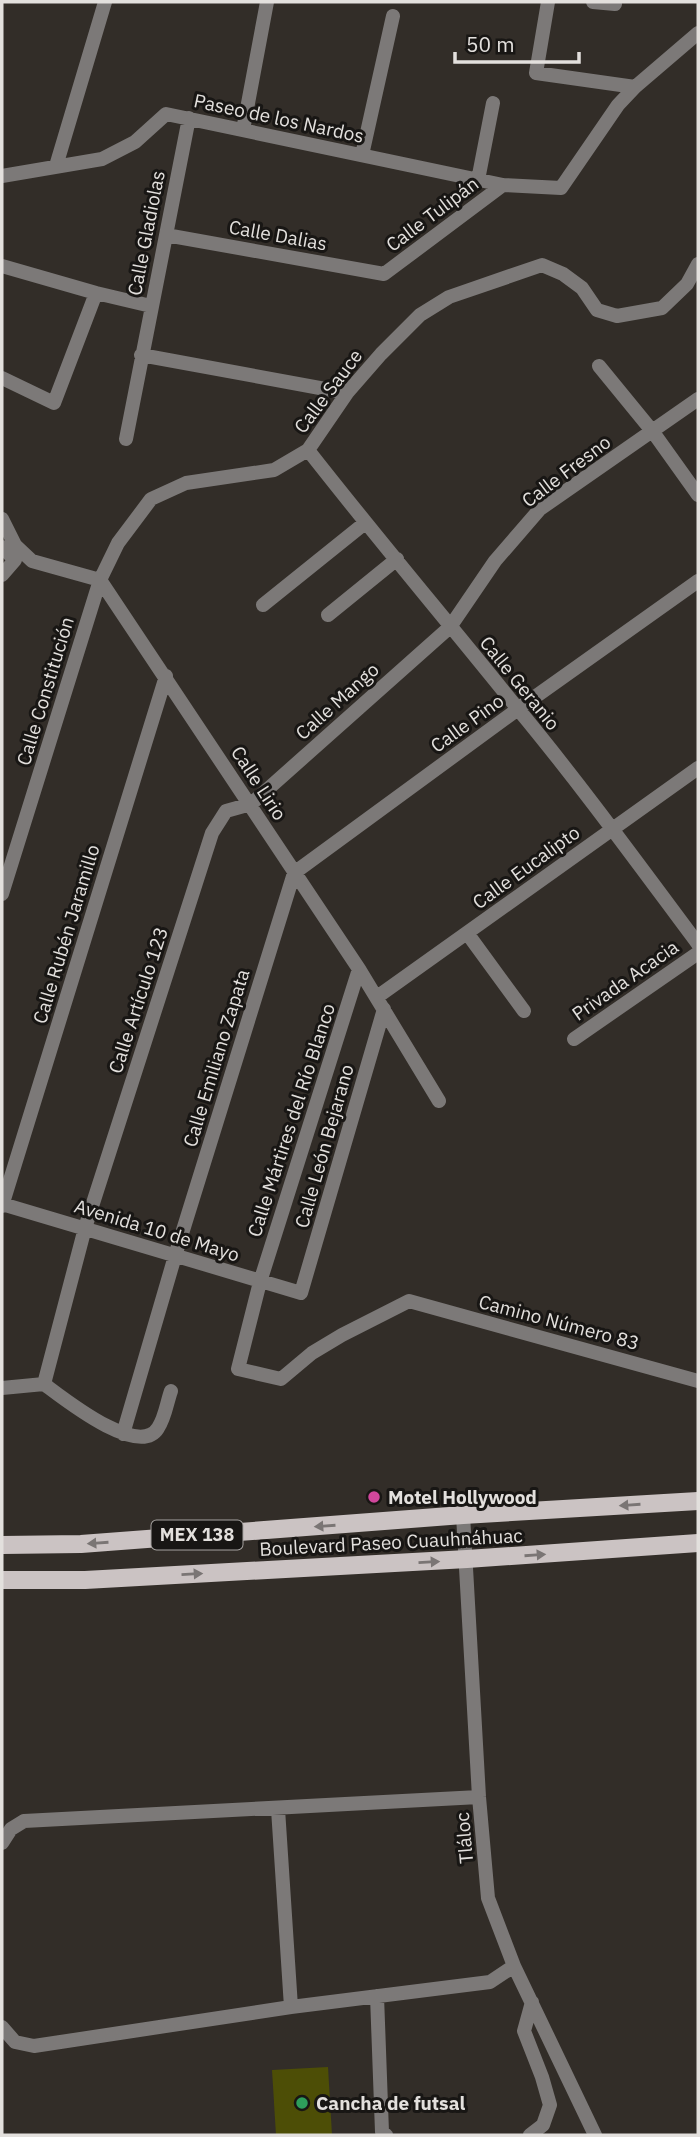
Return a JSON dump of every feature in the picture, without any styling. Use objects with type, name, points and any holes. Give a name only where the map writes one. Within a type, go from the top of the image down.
[{"type":"main road","name":"Boulevard Paseo Cuauhnáhuac","points":[[2,1545],[81,1544],[698,1500]]},
{"type":"main road","name":"Boulevard Paseo Cuauhnáhuac","points":[[2,1580],[85,1580],[698,1543]]},
{"type":"street","points":[[56,166],[105,2]]},
{"type":"street","points":[[243,130],[267,2]]},
{"type":"street","points":[[548,2],[536,73],[635,87],[698,33]]},
{"type":"street","points":[[593,2],[615,4]]},
{"type":"street","points":[[362,155],[393,16]]},
{"type":"street","name":"Paseo de los Nardos","points":[[2,176],[102,159],[135,142],[166,114],[503,185],[561,188],[618,106],[635,87]]},
{"type":"street","points":[[478,180],[494,103]]},
{"type":"street","name":"Calle Gladiolas","points":[[126,439],[189,118]]},
{"type":"street","name":"Calle Tulipán","points":[[384,274],[503,185]]},
{"type":"street","name":"Calle Dalias","points":[[166,235],[384,274]]},
{"type":"street","name":"Calle Sauce","points":[[100,580],[118,543],[151,499],[186,483],[274,470],[308,450],[347,393],[381,354],[420,315],[449,297],[542,265],[563,274],[582,288],[597,310],[617,316],[662,308],[687,284],[698,264]]},
{"type":"street","points":[[2,266],[151,306]]},
{"type":"street","points":[[2,378],[54,403],[96,293]]},
{"type":"street","points":[[141,355],[347,393]]},
{"type":"street","points":[[599,366],[653,432],[698,495]]},
{"type":"street","name":"Calle Fresno","points":[[450,627],[495,561],[540,509],[698,399]]},
{"type":"street","name":"Calle Geranio","points":[[308,450],[613,828],[698,944]]},
{"type":"street","points":[[2,519],[15,545],[32,561],[100,580]]},
{"type":"street","points":[[263,605],[365,523]]},
{"type":"street","points":[[2,547],[15,560],[2,575]]},
{"type":"street","points":[[328,615],[397,559]]},
{"type":"street","name":"Calle Lirio","points":[[100,580],[359,969],[439,1101]]},
{"type":"street","name":"Calle Constitución","points":[[2,894],[100,580]]},
{"type":"street","name":"Calle Pino","points":[[294,873],[698,581]]},
{"type":"street","name":"Calle Mango","points":[[251,804],[450,627]]},
{"type":"street","name":"Calle Rubén Jaramillo","points":[[2,1205],[166,677]]},
{"type":"street","name":"Calle Eucalipto","points":[[380,1003],[467,933],[698,768]]},
{"type":"street","name":"Calle Artículo 123","points":[[44,1384],[85,1228],[212,833],[226,811],[251,804]]},
{"type":"street","name":"Calle Emiliano Zapata","points":[[123,1434],[175,1256],[294,873]]},
{"type":"street","points":[[467,933],[524,1012]]},
{"type":"street","name":"Privada Acacia","points":[[574,1039],[698,953]]},
{"type":"street","name":"Calle Mártires del Río Blanco","points":[[359,969],[260,1282],[238,1369],[281,1380],[312,1353],[409,1301]]},
{"type":"street","name":"Calle León Bejarano","points":[[301,1293],[380,1003]]},
{"type":"street","name":"Avenida 10 de Mayo","points":[[2,1205],[301,1293]]},
{"type":"street","name":"Camino Número 83","points":[[409,1301],[698,1381]]},
{"type":"street","points":[[2,1388],[44,1384],[89,1417],[123,1434],[136,1437],[152,1434],[158,1429],[171,1391]]},
{"type":"street","name":"Tláloc","points":[[463,1515],[479,1797],[488,1898],[514,1966],[595,2135]]},
{"type":"street","points":[[2,1843],[12,1829],[24,1821],[479,1797]]},
{"type":"street","points":[[278,1808],[291,2007]]},
{"type":"street","points":[[2,2027],[14,2041],[34,2046],[291,2007],[489,1982],[514,1966]]},
{"type":"street","points":[[377,1996],[382,2132],[386,2135]]},
{"type":"street","points":[[530,2135],[543,2125],[550,2105],[524,2031],[532,2002]]},
{"type":"shaded area","name":"Cancha de futsal","points":[[328,2067],[332,2135],[276,2135],[272,2070]]},
{"type":"place","name":"Motel Hollywood","points":[[374,1497]]},
{"type":"place","name":"Cancha de futsal","points":[[302,2103]]}]
